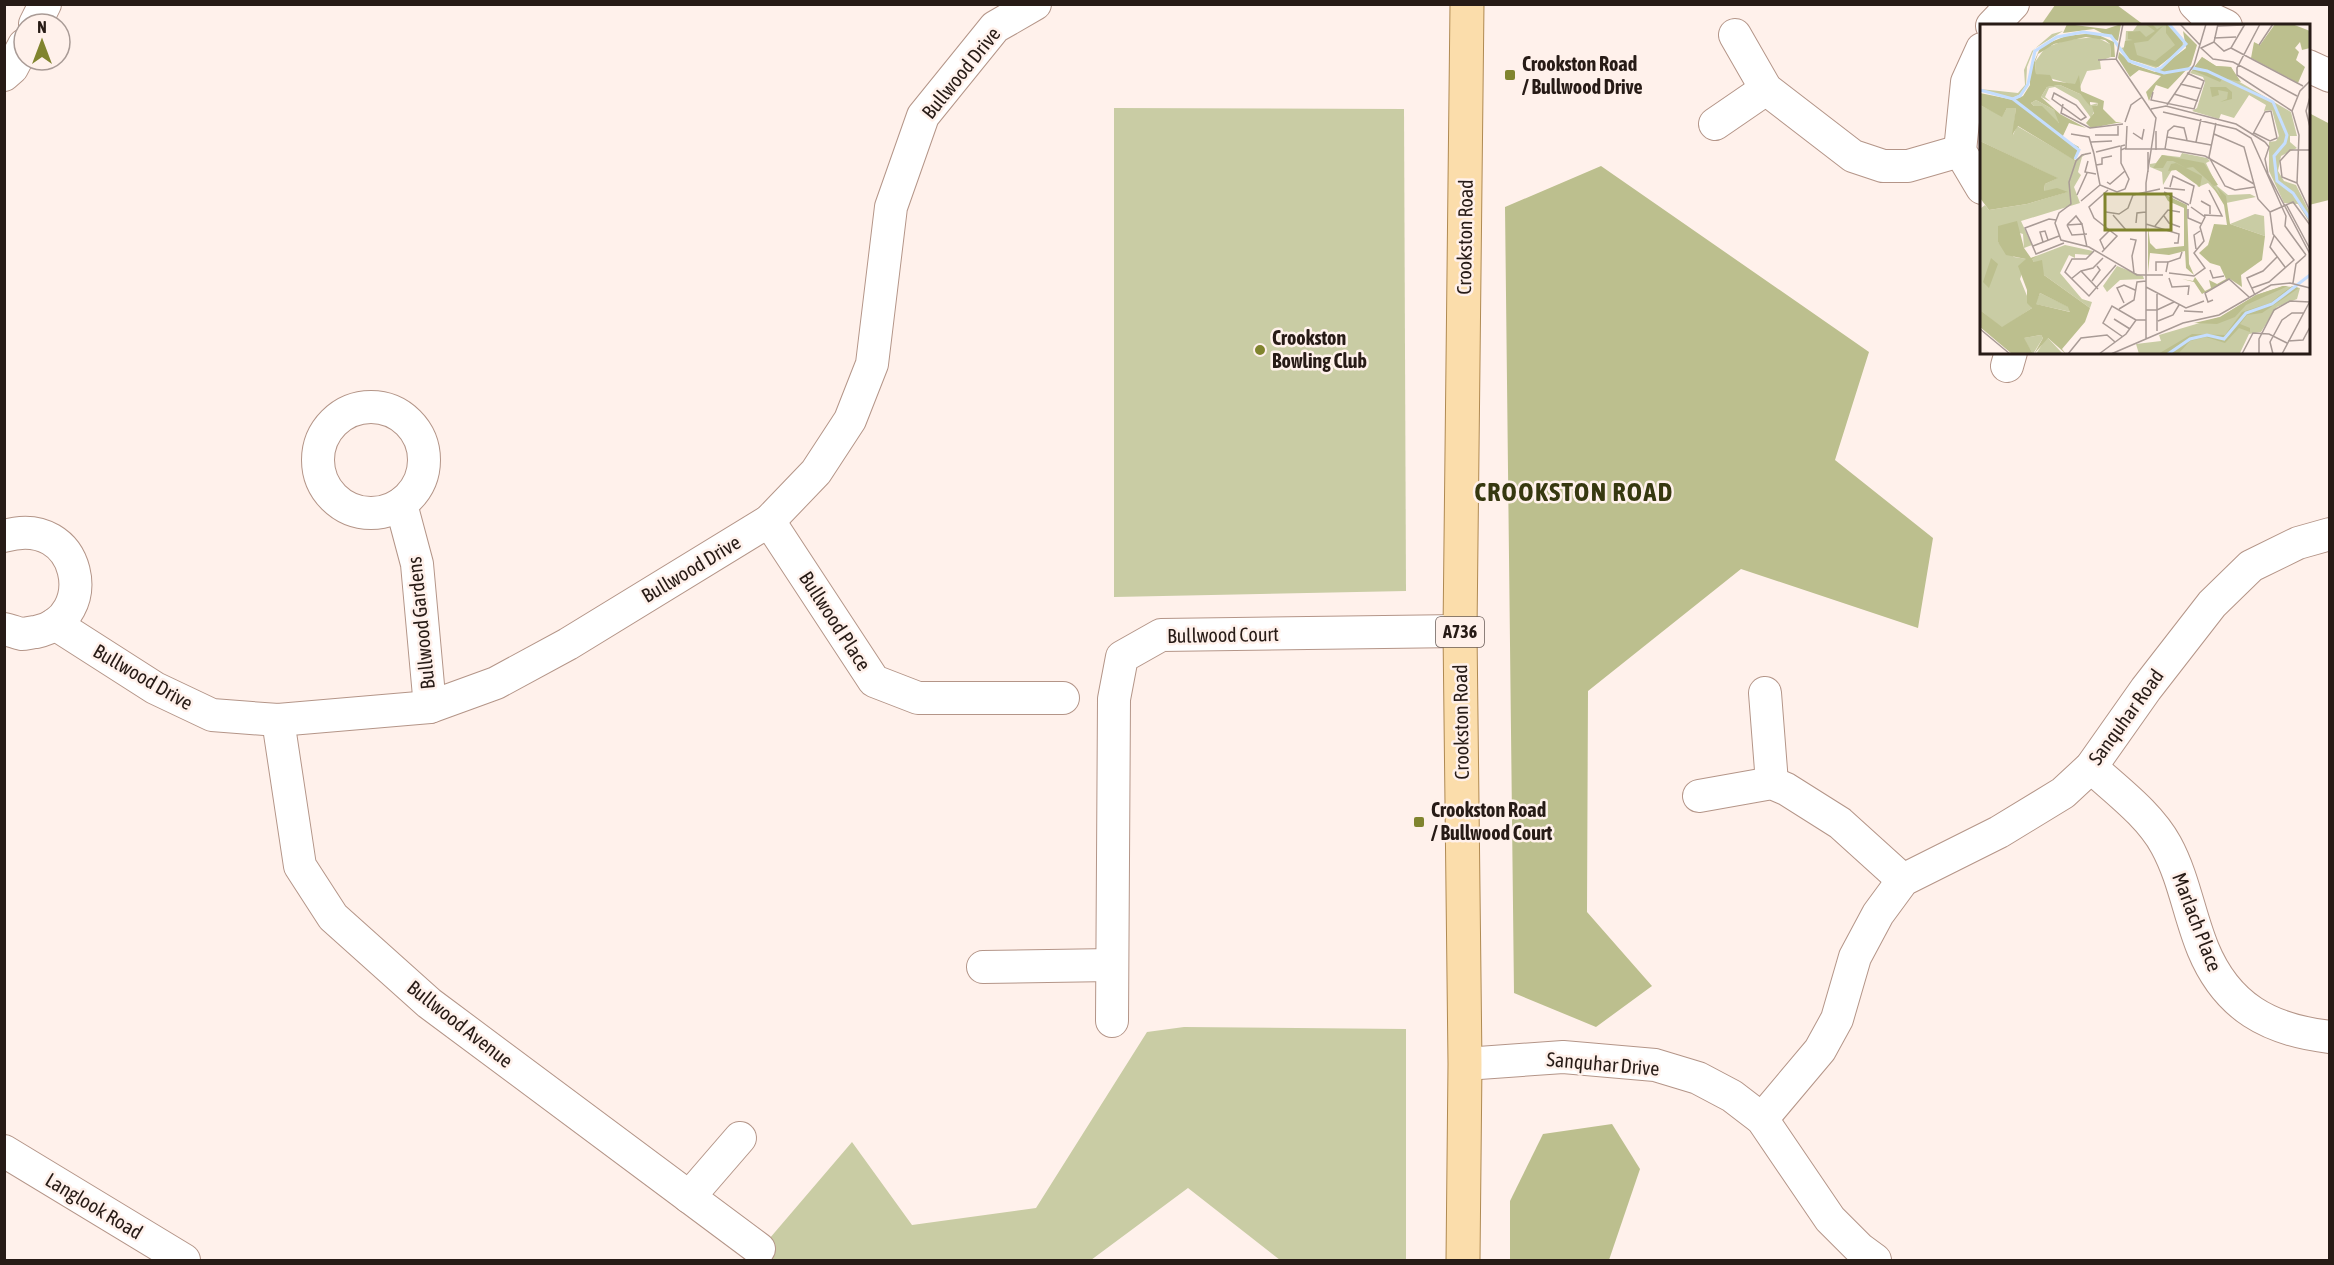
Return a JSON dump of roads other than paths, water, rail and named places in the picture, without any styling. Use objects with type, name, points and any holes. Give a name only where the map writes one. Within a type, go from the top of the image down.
[{"type":"main road","name":"Crookston Road","points":[[1463,1260],[1465,1064],[1460,632],[1467,4]]},
{"type":"street","name":"Bullwood Drive","points":[[55,624],[155,688],[212,715],[278,720],[430,707],[496,683],[568,644],[769,521],[822,463],[850,420],[872,364],[891,207],[923,116],[995,27],[1035,4]]},
{"type":"street","points":[[1990,4],[1992,24]]},
{"type":"street","points":[[1993,24],[2013,4]]},
{"type":"street","points":[[2195,4],[2209,18],[2222,24]]},
{"type":"street","points":[[1735,35],[1766,89],[1853,156],[1883,166],[1908,166],[1960,151]]},
{"type":"street","points":[[1980,53],[1967,82],[1960,151],[1980,185]]},
{"type":"street","points":[[2310,67],[2330,76]]},
{"type":"street","points":[[1715,124],[1766,89]]},
{"type":"street","name":"Bullwood Gardens","points":[[401,504],[417,564],[430,707]]},
{"type":"street","name":"Bullwood Place","points":[[769,521],[874,681],[918,698],[1063,698]]},
{"type":"street","points":[[4,536],[20,531],[42,534],[62,547],[74,567],[76,585],[70,608],[47,630],[23,634],[4,629]]},
{"type":"street","name":"Sanquhar Road","points":[[1762,1119],[1820,1050],[1837,1019],[1855,957],[1878,914],[1903,880],[1999,832],[2063,793],[2091,767],[2146,689],[2212,604],[2251,566],[2298,543],[2330,534]]},
{"type":"street","name":"Bullwood Court","points":[[1112,1021],[1114,699],[1122,657],[1161,635],[1460,632]]},
{"type":"street","points":[[1765,693],[1772,783]]},
{"type":"street","name":"Bullwood Avenue","points":[[278,720],[300,866],[333,917],[429,1003],[759,1249]]},
{"type":"street","name":"Marlach Place","points":[[2091,767],[2146,817],[2166,844],[2178,870],[2202,948],[2219,980],[2241,1004],[2266,1022],[2301,1034],[2330,1037]]},
{"type":"street","points":[[1699,796],[1772,783],[1786,789],[1840,823],[1903,880]]},
{"type":"street","points":[[983,967],[1112,965]]},
{"type":"street","name":"Sanquhar Drive","points":[[1465,1064],[1563,1057],[1655,1065],[1698,1078],[1732,1096],[1762,1119],[1830,1219],[1860,1249],[1875,1260]]},
{"type":"street","points":[[689,1197],[740,1138]]},
{"type":"street","name":"Langlook Road","points":[[4,1151],[176,1259]]},
{"type":"place","name":"Crookston Road / Bullwood Drive","points":[[1510,75]]},
{"type":"place","name":"Crookston Bowling Club","points":[[1260,350]]},
{"type":"place","name":"Crookston Road / Bullwood Court","points":[[1419,822]]},
{"type":"district","name":"CROOKSTON ROAD","points":[[1574,492]]}]
